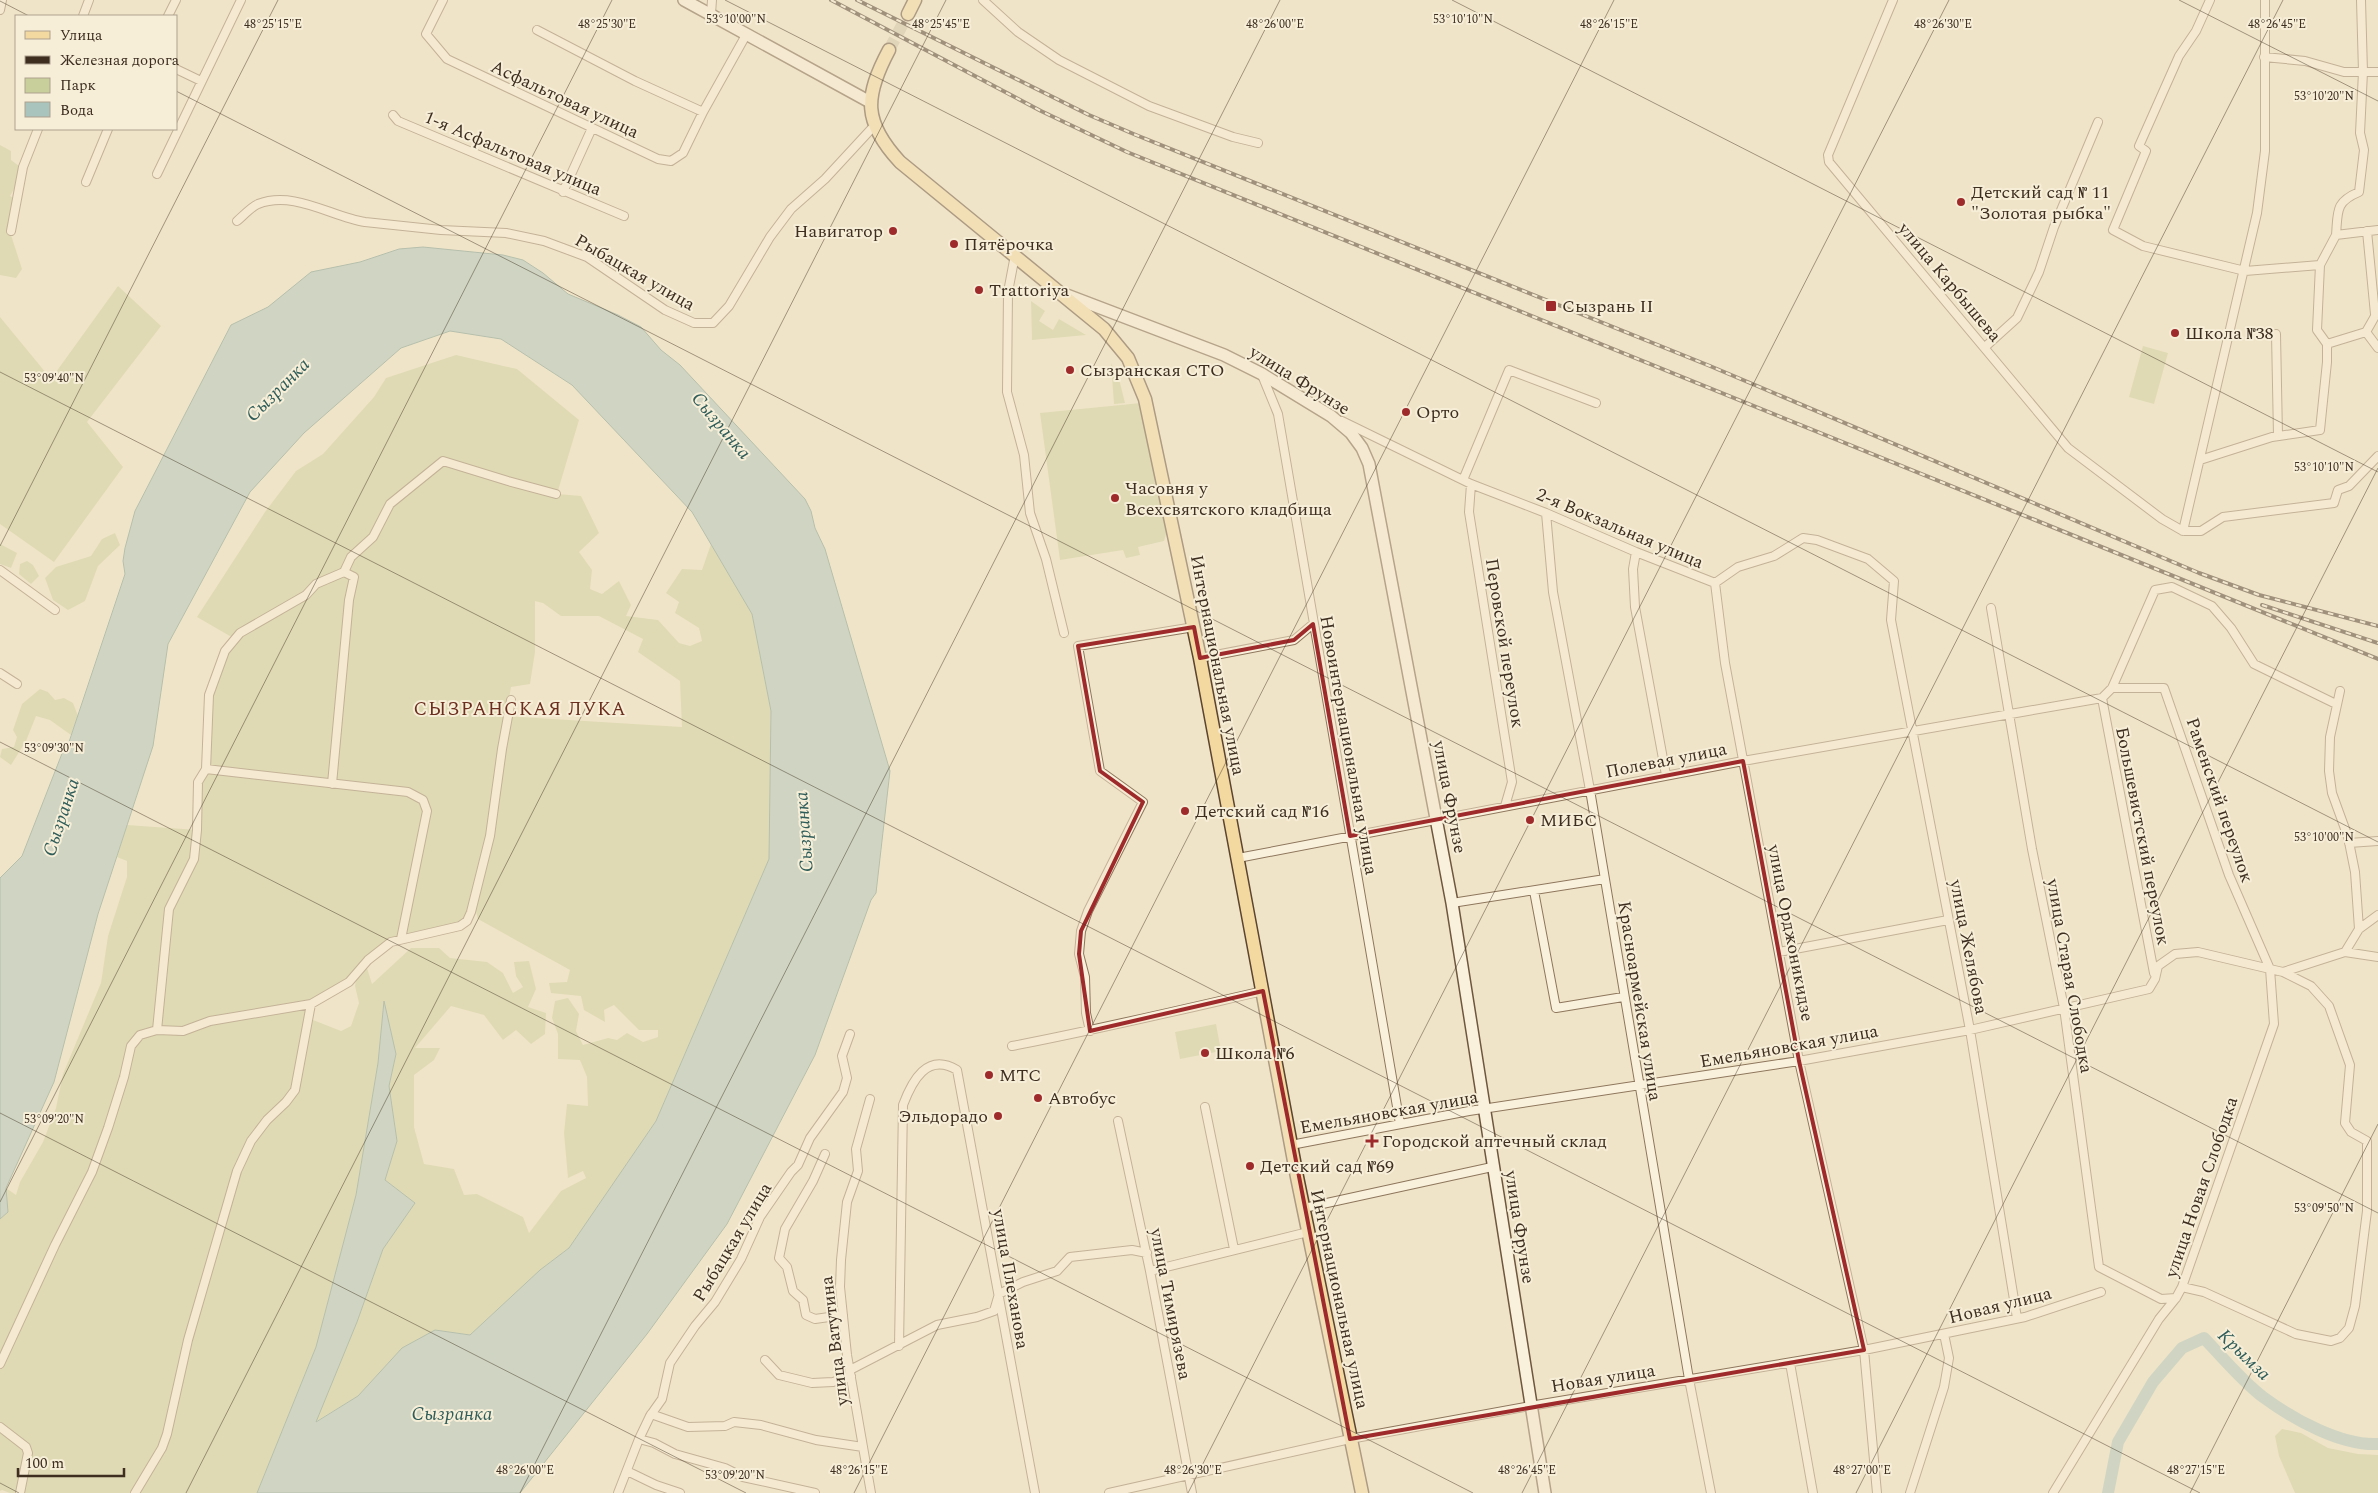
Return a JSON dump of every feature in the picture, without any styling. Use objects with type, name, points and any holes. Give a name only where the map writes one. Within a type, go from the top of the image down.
[{"type":"main road","points":[[908,14],[915,0]]},
{"type":"main road","points":[[870,102],[872,84],[889,50]]},
{"type":"main road","name":"Интернациональная улица","points":[[870,102],[874,126],[884,144],[900,162],[1104,329],[1128,358],[1145,399],[1194,627],[1264,991],[1291,1145],[1362,1493]]},
{"type":"street","points":[[0,10],[2,0]]},
{"type":"street","points":[[83,15],[89,0]]},
{"type":"street","points":[[168,15],[176,0]]},
{"type":"street","points":[[178,130],[241,0]]},
{"type":"street","name":"Асфальтовая улица","points":[[443,0],[426,34],[447,59],[658,159],[672,161],[683,152],[703,112]]},
{"type":"street","points":[[684,0],[870,102]]},
{"type":"street","points":[[711,14],[712,0]]},
{"type":"street","points":[[983,0],[1018,32],[1059,60],[1149,106],[1233,137],[1258,144]]},
{"type":"street","name":"улица Карбышева","points":[[1893,0],[1828,155],[1829,162],[2068,448],[2162,519],[2183,531]]},
{"type":"street","points":[[2210,0],[2196,31],[2179,56],[2139,146],[2146,150],[2113,230],[2143,246],[2245,271],[2320,264]]},
{"type":"street","points":[[2263,0],[2265,151],[2257,213],[2183,531],[2201,531],[2223,517],[2334,503],[2338,490],[2349,486],[2378,456]]},
{"type":"street","points":[[2200,460],[2278,436],[2320,430],[2326,344],[2317,330],[2320,264],[2336,235],[2340,203],[2346,197],[2359,192],[2364,150],[2360,133],[2363,72],[2361,0]]},
{"type":"street","points":[[538,30],[635,81],[703,112],[746,35]]},
{"type":"street","points":[[2264,57],[2306,61],[2344,72],[2378,72]]},
{"type":"street","points":[[178,70],[201,81]]},
{"type":"street","name":"1-я Асфальтовая улица","points":[[393,115],[398,121],[624,216]]},
{"type":"street","points":[[1985,347],[2017,318],[2039,272],[2054,227],[2098,122]]},
{"type":"street","name":"Рыбацкая улица","points":[[237,221],[258,204],[282,201],[328,210],[348,220],[524,236],[587,257],[664,310],[694,323],[713,323],[729,306],[770,237],[791,209],[825,179],[874,126]]},
{"type":"street","points":[[564,192],[592,128]]},
{"type":"street","points":[[11,231],[23,167],[38,130]]},
{"type":"street","points":[[86,182],[108,130]]},
{"type":"street","points":[[157,174],[178,130]]},
{"type":"street","points":[[2336,235],[2378,230]]},
{"type":"street","points":[[2326,344],[2366,332],[2376,312],[2367,231]]},
{"type":"street","points":[[1015,256],[1008,292],[1007,392],[1024,455],[1030,513],[1046,559],[1064,633]]},
{"type":"street","name":"улица Фрунзе","points":[[1061,293],[1224,355],[1262,374],[1331,416],[1351,433],[1362,448],[1369,464],[1452,903],[1492,1167],[1545,1493]]},
{"type":"street","points":[[1104,329],[1107,318],[1114,313]]},
{"type":"street","points":[[2366,332],[2378,348]]},
{"type":"street","points":[[2276,334],[2278,436]]},
{"type":"street","points":[[1463,480],[1509,370],[1596,402]]},
{"type":"street","name":"Новоинтернациональная улица","points":[[1262,374],[1278,414],[1400,1124]]},
{"type":"street","name":"2-я Вокзальная улица","points":[[1331,416],[1471,484],[1546,512],[1636,552],[1715,583],[1738,567],[1774,556],[1803,538],[1817,540],[1868,559],[1894,581]]},
{"type":"street","points":[[157,1030],[169,908],[194,859],[198,830],[198,782],[206,770],[209,695],[225,651],[240,633],[306,595],[316,584],[344,572],[352,558],[373,537],[390,504],[443,461],[508,482],[556,494]]},
{"type":"street","name":"Перовской переулок","points":[[1471,484],[1469,512],[1512,782],[1506,806]]},
{"type":"street","name":"Красноармейская улица","points":[[1546,512],[1552,592],[1590,790],[1623,997],[1689,1379],[1711,1493]]},
{"type":"street","points":[[1636,552],[1633,569],[1635,607],[1666,775]]},
{"type":"street","points":[[0,570],[55,610]]},
{"type":"street","points":[[332,784],[349,600],[354,577],[344,572]]},
{"type":"street","name":"улица Желябова","points":[[1894,581],[1890,620],[1970,1030],[2018,1318]]},
{"type":"street","name":"улица Орджоникидзе","points":[[1715,583],[1725,663],[1799,1061],[1864,1350],[1877,1493]]},
{"type":"street","points":[[2102,698],[2112,688],[2155,590],[2172,587],[2212,606],[2231,628],[2254,664],[2336,704]]},
{"type":"street","name":"улица Старая Слободка","points":[[1991,608],[2044,916],[2064,1008],[2099,1267],[2161,1299],[2176,1298]]},
{"type":"street","points":[[1200,658],[1294,640],[1313,624]]},
{"type":"street","points":[[1090,1031],[1086,1014],[1085,977],[1079,954],[1081,931],[1088,911],[1143,802],[1100,771],[1078,646],[1194,627]]},
{"type":"street","points":[[0,673],[17,684]]},
{"type":"street","name":"Раменский переулок","points":[[2112,688],[2164,688],[2229,875],[2270,969]]},
{"type":"street","points":[[2340,691],[2330,737],[2329,771],[2332,793],[2349,843],[2355,872],[2359,929]]},
{"type":"street","name":"Полевая улица","points":[[1238,858],[1743,760],[2102,698]]},
{"type":"street","name":"Большевистский переулок","points":[[2102,698],[2155,979]]},
{"type":"street","points":[[0,1364],[54,1245],[92,1172],[124,1077],[131,1046],[140,1035],[157,1030],[183,1031],[210,1021],[311,1004],[348,982],[368,960],[391,942],[460,926],[467,921],[471,912],[490,836],[511,700]]},
{"type":"street","points":[[206,770],[408,792],[423,800],[427,811],[401,939]]},
{"type":"street","points":[[2349,843],[2378,841]]},
{"type":"street","points":[[1452,903],[1605,879]]},
{"type":"street","points":[[1534,891],[1556,1008],[1623,997]]},
{"type":"street","points":[[2345,952],[2359,929],[2378,916]]},
{"type":"street","points":[[1779,952],[1948,920]]},
{"type":"street","name":"Емельяновская улица","points":[[1291,1145],[1400,1124],[1799,1061],[1970,1030],[2149,989],[2155,979],[2158,966],[2175,954],[2198,952],[2270,969]]},
{"type":"street","points":[[2283,972],[2345,952],[2378,956]]},
{"type":"street","points":[[2182,1287],[2204,1292],[2296,1334],[2331,1341],[2340,1338],[2349,1328],[2355,1306],[2367,1212],[2367,1141],[2351,1132],[2345,1123],[2350,1064],[2329,1006],[2310,986],[2283,972],[2270,969]]},
{"type":"street","name":"улица Новая Слободка","points":[[2053,1493],[2159,1319],[2176,1298],[2182,1287],[2274,1024],[2270,969]]},
{"type":"street","points":[[1012,1046],[1090,1031],[1144,1016],[1264,991]]},
{"type":"street","points":[[135,1493],[162,1448],[167,1434],[188,1340],[237,1171],[251,1141],[267,1120],[286,1102],[295,1090],[311,1004]]},
{"type":"street","name":"Рыбацкая улица","points":[[618,1493],[651,1414],[662,1399],[670,1362],[695,1326],[715,1302],[741,1258],[760,1217],[791,1172],[798,1165],[810,1138],[842,1092],[847,1078],[842,1056],[850,1034]]},
{"type":"street","name":"улица Плеханова","points":[[899,1346],[903,1105],[918,1074],[936,1064],[947,1064],[956,1070],[1000,1294],[1034,1493]]},
{"type":"street","name":"улица Ватутина","points":[[870,1099],[856,1149],[858,1171],[847,1202],[841,1260],[843,1316],[850,1373],[871,1493]]},
{"type":"street","points":[[1205,1106],[1234,1249]]},
{"type":"street","name":"улица Тимирязева","points":[[1118,1121],[1147,1253],[1192,1493]]},
{"type":"street","points":[[825,1154],[813,1181],[785,1229],[779,1258],[787,1267],[793,1290],[803,1300],[806,1315],[815,1319],[843,1316]]},
{"type":"street","points":[[1304,1208],[1492,1167]]},
{"type":"street","points":[[1150,1272],[1234,1249],[1308,1232]]},
{"type":"street","points":[[765,1360],[779,1375],[812,1383],[833,1382],[937,1325],[977,1317],[994,1311],[1000,1294],[1023,1282],[1057,1271],[1070,1257],[1122,1250],[1147,1253]]},
{"type":"street","name":"Новая улица","points":[[1109,1493],[1350,1439],[1530,1406],[1864,1350],[1944,1334],[2018,1318],[2101,1292]]},
{"type":"street","points":[[1910,1493],[1944,1387],[1949,1358],[1944,1334]]},
{"type":"street","points":[[1790,1363],[1812,1493]]},
{"type":"street","points":[[651,1414],[688,1427],[725,1426],[734,1422],[761,1425],[816,1440],[863,1447]]},
{"type":"street","points":[[0,1427],[26,1447],[28,1453],[20,1493]]},
{"type":"street","points":[[639,1440],[654,1442],[675,1454],[725,1468],[743,1477],[816,1493]]},
{"type":"street","points":[[627,1471],[656,1485],[680,1493]]},
{"type":"highlighted area","points":[[1313,624],[1350,836],[1743,761],[1799,1061],[1864,1350],[1350,1439],[1263,991],[1090,1031],[1079,954],[1081,931],[1143,802],[1100,771],[1078,646],[1194,627],[1200,658],[1294,640]]},
{"type":"green space","points":[[0,145],[11,151],[11,160],[19,166],[18,182],[10,196],[16,200],[11,235],[22,269],[16,278],[0,275]]},
{"type":"green space","points":[[118,286],[161,326],[87,422],[123,467],[54,562],[0,524],[0,317],[51,379]]},
{"type":"green space","points":[[1031,301],[1045,311],[1039,321],[1053,330],[1059,319],[1086,335],[1032,340]]},
{"type":"green space","points":[[2143,346],[2168,353],[2154,404],[2129,397]]},
{"type":"green space","points":[[456,355],[517,369],[579,420],[557,494],[581,496],[599,533],[579,552],[592,570],[590,589],[602,594],[619,581],[631,605],[626,616],[658,620],[679,643],[690,646],[702,641],[699,628],[675,613],[679,602],[666,593],[682,569],[702,570],[711,544],[752,614],[771,711],[769,859],[656,1121],[569,1248],[540,1270],[470,1335],[435,1330],[402,1348],[358,1396],[315,1422],[357,1322],[383,1249],[415,1203],[385,1180],[397,1141],[389,1086],[396,1054],[384,1003],[378,1063],[356,1195],[316,1347],[257,1493],[10,1493],[0,1491],[0,1219],[8,1212],[6,1188],[16,1195],[20,1182],[43,1142],[56,1108],[63,1074],[101,983],[108,936],[127,877],[127,861],[117,857],[127,825],[197,830],[198,782],[206,769],[209,695],[215,674],[235,639],[197,617],[265,512],[296,471],[323,454],[374,397],[386,378]],"holes":[[[535,601],[543,603],[561,616],[599,616],[643,639],[638,652],[680,681],[682,727],[506,716],[511,687],[530,684],[535,652]],[[474,903],[478,919],[570,970],[567,982],[549,983],[551,993],[581,996],[584,1010],[605,1022],[604,1010],[614,1005],[639,1030],[658,1030],[658,1037],[643,1042],[627,1033],[617,1040],[608,1038],[583,1045],[576,1031],[579,1014],[568,998],[555,1001],[552,1018],[558,1034],[558,1059],[580,1060],[587,1077],[588,1106],[567,1104],[564,1133],[568,1178],[583,1171],[586,1178],[561,1191],[529,1233],[523,1217],[477,1194],[464,1195],[454,1169],[424,1164],[414,1127],[414,1075],[434,1060],[440,1048],[415,1048],[451,1006],[484,1015],[503,1040],[516,1030],[531,1044],[545,1034],[546,1013],[528,1007],[536,989],[529,961],[514,962],[516,976],[523,987],[513,993],[503,973],[487,962],[450,958],[439,948],[411,948],[372,984],[367,968],[358,972],[396,940],[467,921]],[[357,973],[355,986],[359,1003],[351,1026],[341,1031],[313,1020],[306,1055],[302,1054],[311,1005]]]},
{"type":"green space","points":[[1111,363],[1119,379],[1125,403],[1114,404]]},
{"type":"green space","points":[[1141,403],[1168,527],[1164,541],[1138,547],[1140,555],[1126,558],[1123,550],[1060,560],[1040,413]]},
{"type":"green space","points":[[115,533],[120,545],[98,566],[85,601],[68,610],[53,600],[45,578],[56,567],[91,556],[102,539]]},
{"type":"green space","points":[[0,544],[17,553],[11,568],[0,564]]},
{"type":"green space","points":[[27,561],[33,565],[39,576],[31,584],[19,574],[20,564]]},
{"type":"green space","points":[[40,689],[48,692],[55,700],[64,698],[73,703],[78,716],[71,735],[50,720],[36,716],[26,741],[11,765],[0,757],[2,749],[14,747],[17,737],[13,730],[22,704]]},
{"type":"green space","points":[[1216,1024],[1221,1051],[1180,1059],[1175,1032]]},
{"type":"green space","points":[[2282,1429],[2301,1433],[2328,1448],[2358,1454],[2378,1455],[2378,1493],[2295,1493],[2279,1456],[2275,1436]]},
{"type":"water","name":"Сызранка","points":[[423,247],[503,255],[523,260],[543,273],[568,294],[641,327],[661,350],[680,365],[805,499],[825,549],[890,771],[876,893],[871,900],[815,1055],[727,1224],[647,1334],[520,1493],[257,1493],[316,1347],[356,1195],[378,1063],[384,1001],[396,1054],[389,1086],[397,1141],[385,1180],[415,1203],[383,1249],[357,1322],[316,1422],[358,1396],[402,1348],[435,1330],[470,1335],[540,1270],[569,1248],[656,1121],[769,859],[771,711],[752,614],[692,512],[572,385],[501,339],[450,331],[401,348],[304,433],[250,492],[168,644],[153,746],[98,914],[54,1082],[6,1188],[8,1212],[0,1219],[0,878],[22,856],[63,751],[68,745],[125,574],[123,561],[125,548],[135,511],[231,325],[268,307],[311,272],[360,262],[399,249]]},
{"type":"waterway","name":"Крымза","points":[[2108,1493],[2118,1442],[2153,1382],[2182,1348],[2204,1338],[2248,1384],[2288,1414],[2333,1436],[2349,1441],[2378,1444]]},
{"type":"tunnel","points":[[889,50],[908,14]]},
{"type":"railway","points":[[831,0],[1041,111],[1127,152],[2378,659]]},
{"type":"railway","points":[[857,0],[1089,115],[1710,366],[2199,573],[2259,595],[2378,626]]},
{"type":"railway","points":[[2262,605],[2378,643]]},
{"type":"place","name":"Детский сад № 11 \"Золотая рыбка\"","points":[[1961,202]]},
{"type":"place","name":"Навигатор","points":[[893,231]]},
{"type":"place","name":"Пятёрочка","points":[[954,244]]},
{"type":"place","name":"Trattoriya","points":[[979,290]]},
{"type":"place","name":"Сызрань II","points":[[1551,306]]},
{"type":"place","name":"Школа №38","points":[[2175,333]]},
{"type":"place","name":"Сызранская СТО","points":[[1070,370]]},
{"type":"place","name":"Орто","points":[[1406,412]]},
{"type":"place","name":"Часовня у Всехсвятского кладбища","points":[[1115,498]]},
{"type":"place","name":"Детский сад №16","points":[[1185,811]]},
{"type":"place","name":"МИБС","points":[[1530,820]]},
{"type":"place","name":"Школа №6","points":[[1205,1053]]},
{"type":"place","name":"МТС","points":[[989,1075]]},
{"type":"place","name":"Автобус","points":[[1038,1098]]},
{"type":"place","name":"Эльдорадо","points":[[998,1116]]},
{"type":"place","name":"Городской аптечный склад","points":[[1372,1141]]},
{"type":"place","name":"Детский сад №69","points":[[1250,1166]]},
{"type":"district","name":"СЫЗРАНСКАЯ ЛУКА","points":[[520,708]]}]
